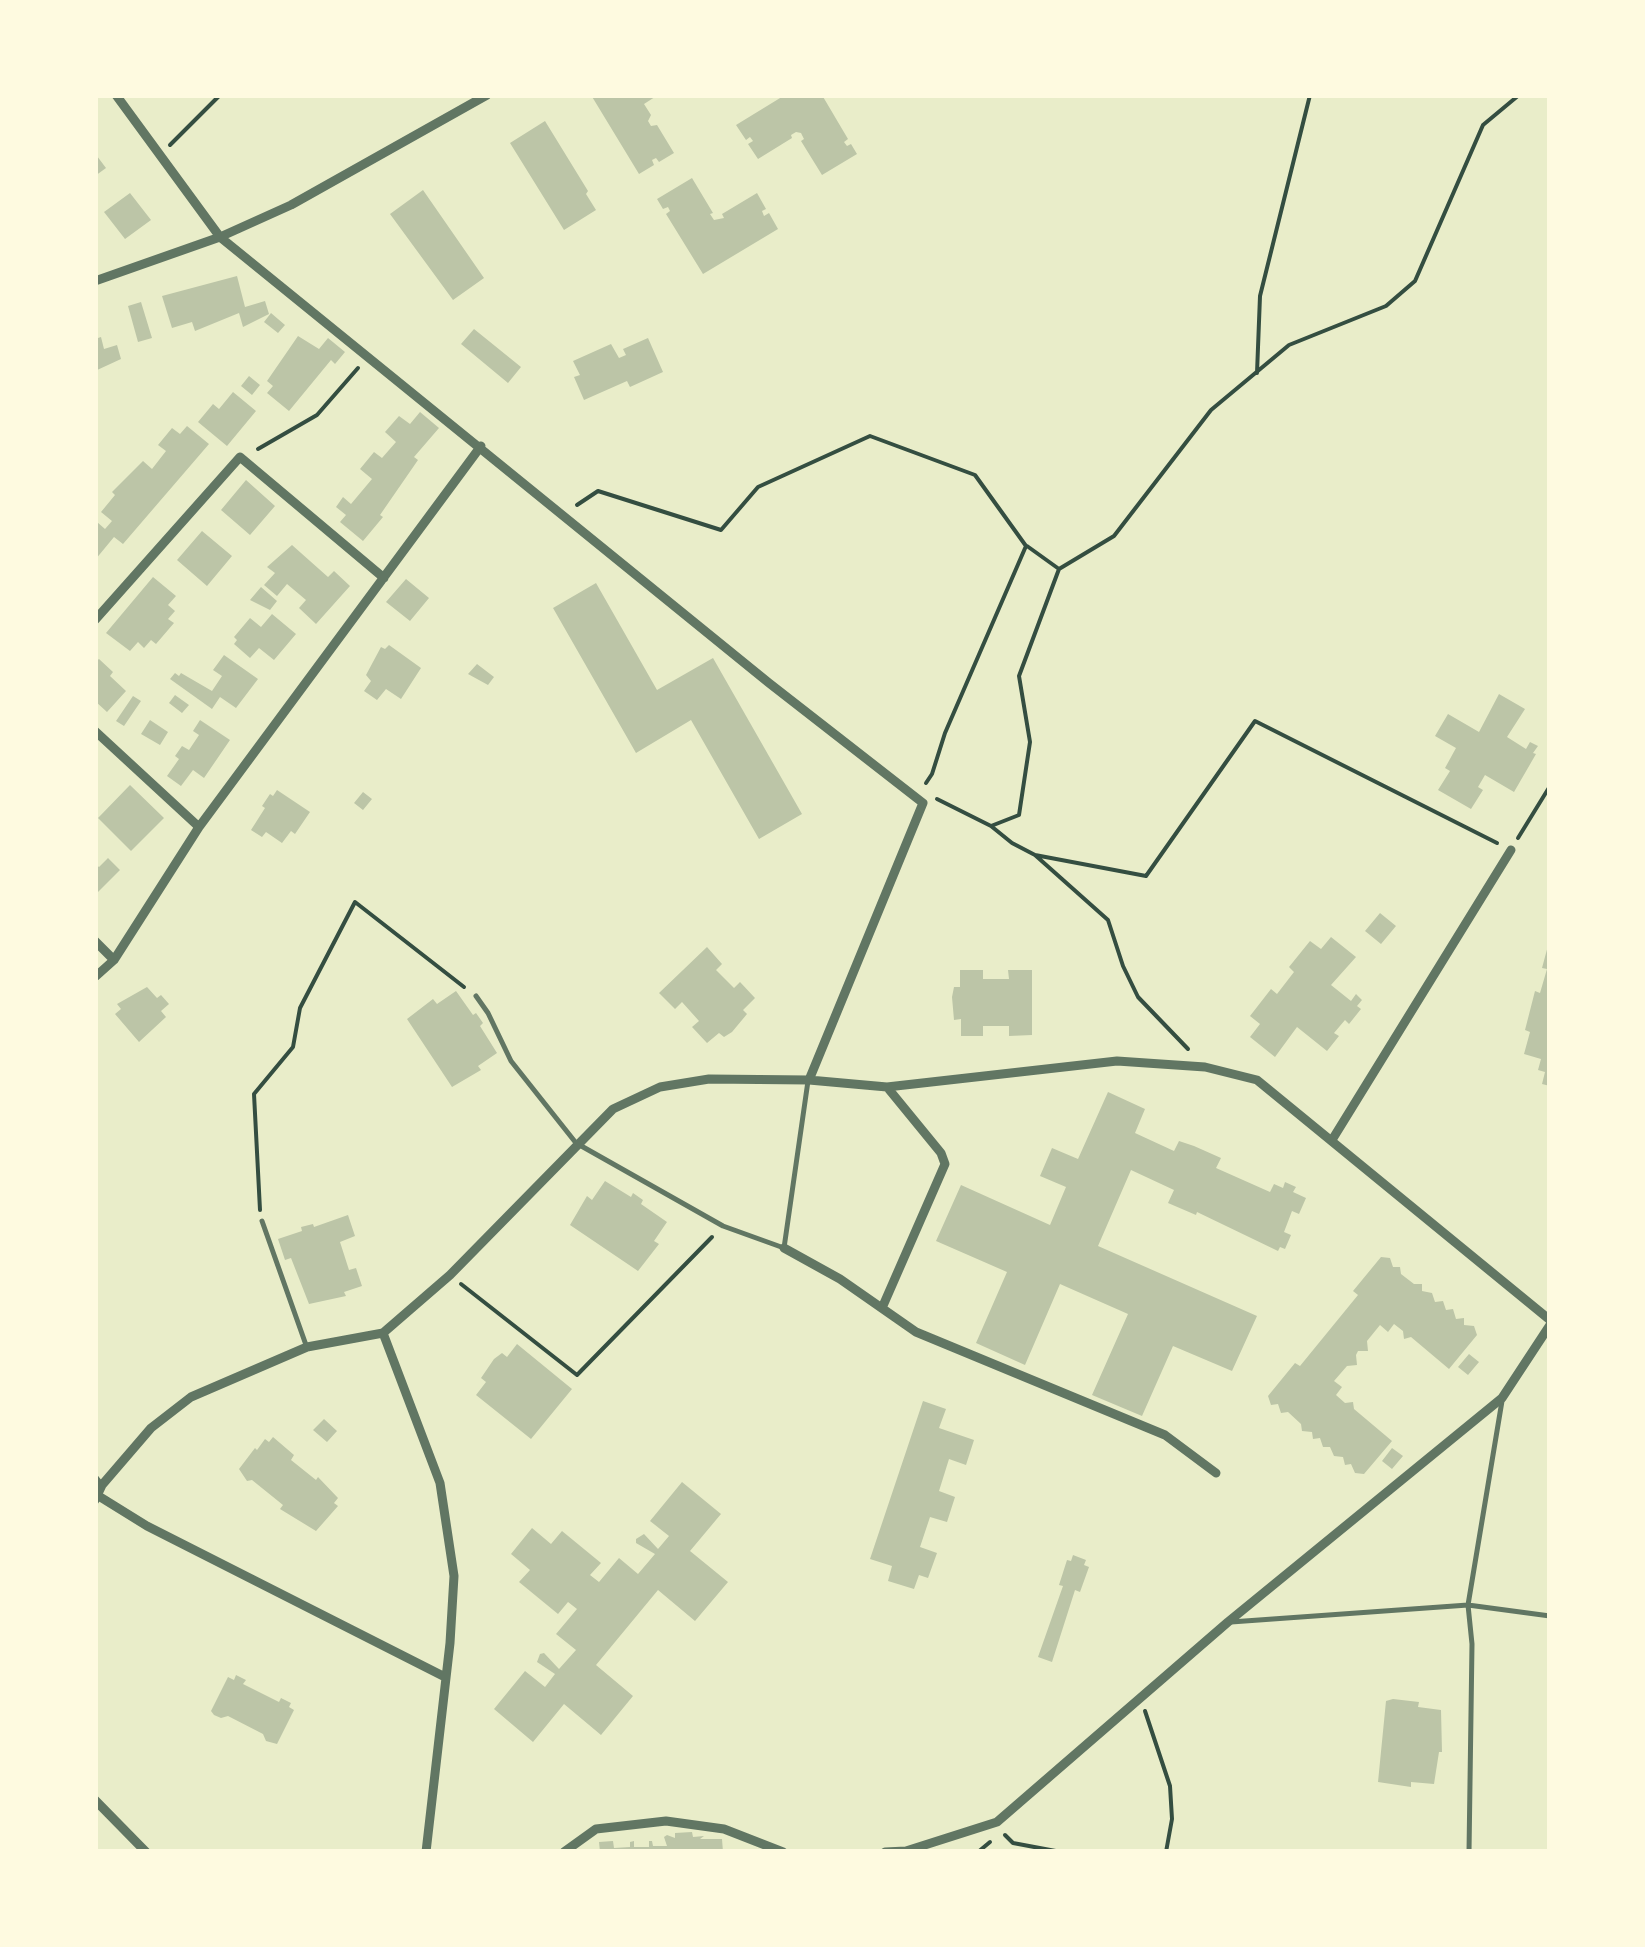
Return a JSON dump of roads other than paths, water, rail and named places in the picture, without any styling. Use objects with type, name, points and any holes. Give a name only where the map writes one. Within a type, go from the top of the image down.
[{"type":"street","points":[[116,95],[220,238],[769,683],[924,803],[808,1080]]},
{"type":"street","points":[[95,281],[220,238],[291,205],[487,95]]},
{"type":"street","points":[[95,976],[114,960],[200,827],[481,446]]},
{"type":"street","points":[[95,620],[240,456],[384,578]]},
{"type":"street","points":[[95,730],[200,827]]},
{"type":"street","points":[[1332,1140],[1510,850]]},
{"type":"street","points":[[95,940],[114,960]]},
{"type":"street","points":[[445,1677],[147,1526],[98,1493],[151,1428],[192,1397],[307,1347],[382,1333],[450,1275],[612,1108],[660,1086],[710,1079],[808,1080],[886,1087],[1117,1061],[1204,1067],[1257,1080],[1550,1322],[1502,1398],[1228,1622],[997,1822],[906,1851],[885,1852]]},
{"type":"street","points":[[882,1308],[945,1164],[941,1152],[886,1087]]},
{"type":"street","points":[[784,1248],[840,1279],[916,1332],[1165,1434],[1216,1473]]},
{"type":"street","points":[[382,1333],[440,1483],[454,1576],[426,1852]]},
{"type":"street","points":[[95,1800],[146,1852]]},
{"type":"street","points":[[564,1852],[596,1829],[666,1821],[724,1830],[783,1852]]},
{"type":"lane","points":[[476,996],[511,1061],[576,1143],[723,1226],[784,1248],[808,1080]]},
{"type":"lane","points":[[262,1221],[307,1347]]},
{"type":"lane","points":[[1469,1852],[1472,1644],[1468,1606],[1502,1398]]},
{"type":"lane","points":[[95,1476],[98,1493]]},
{"type":"lane","points":[[1228,1622],[1468,1606],[1550,1616]]}]
